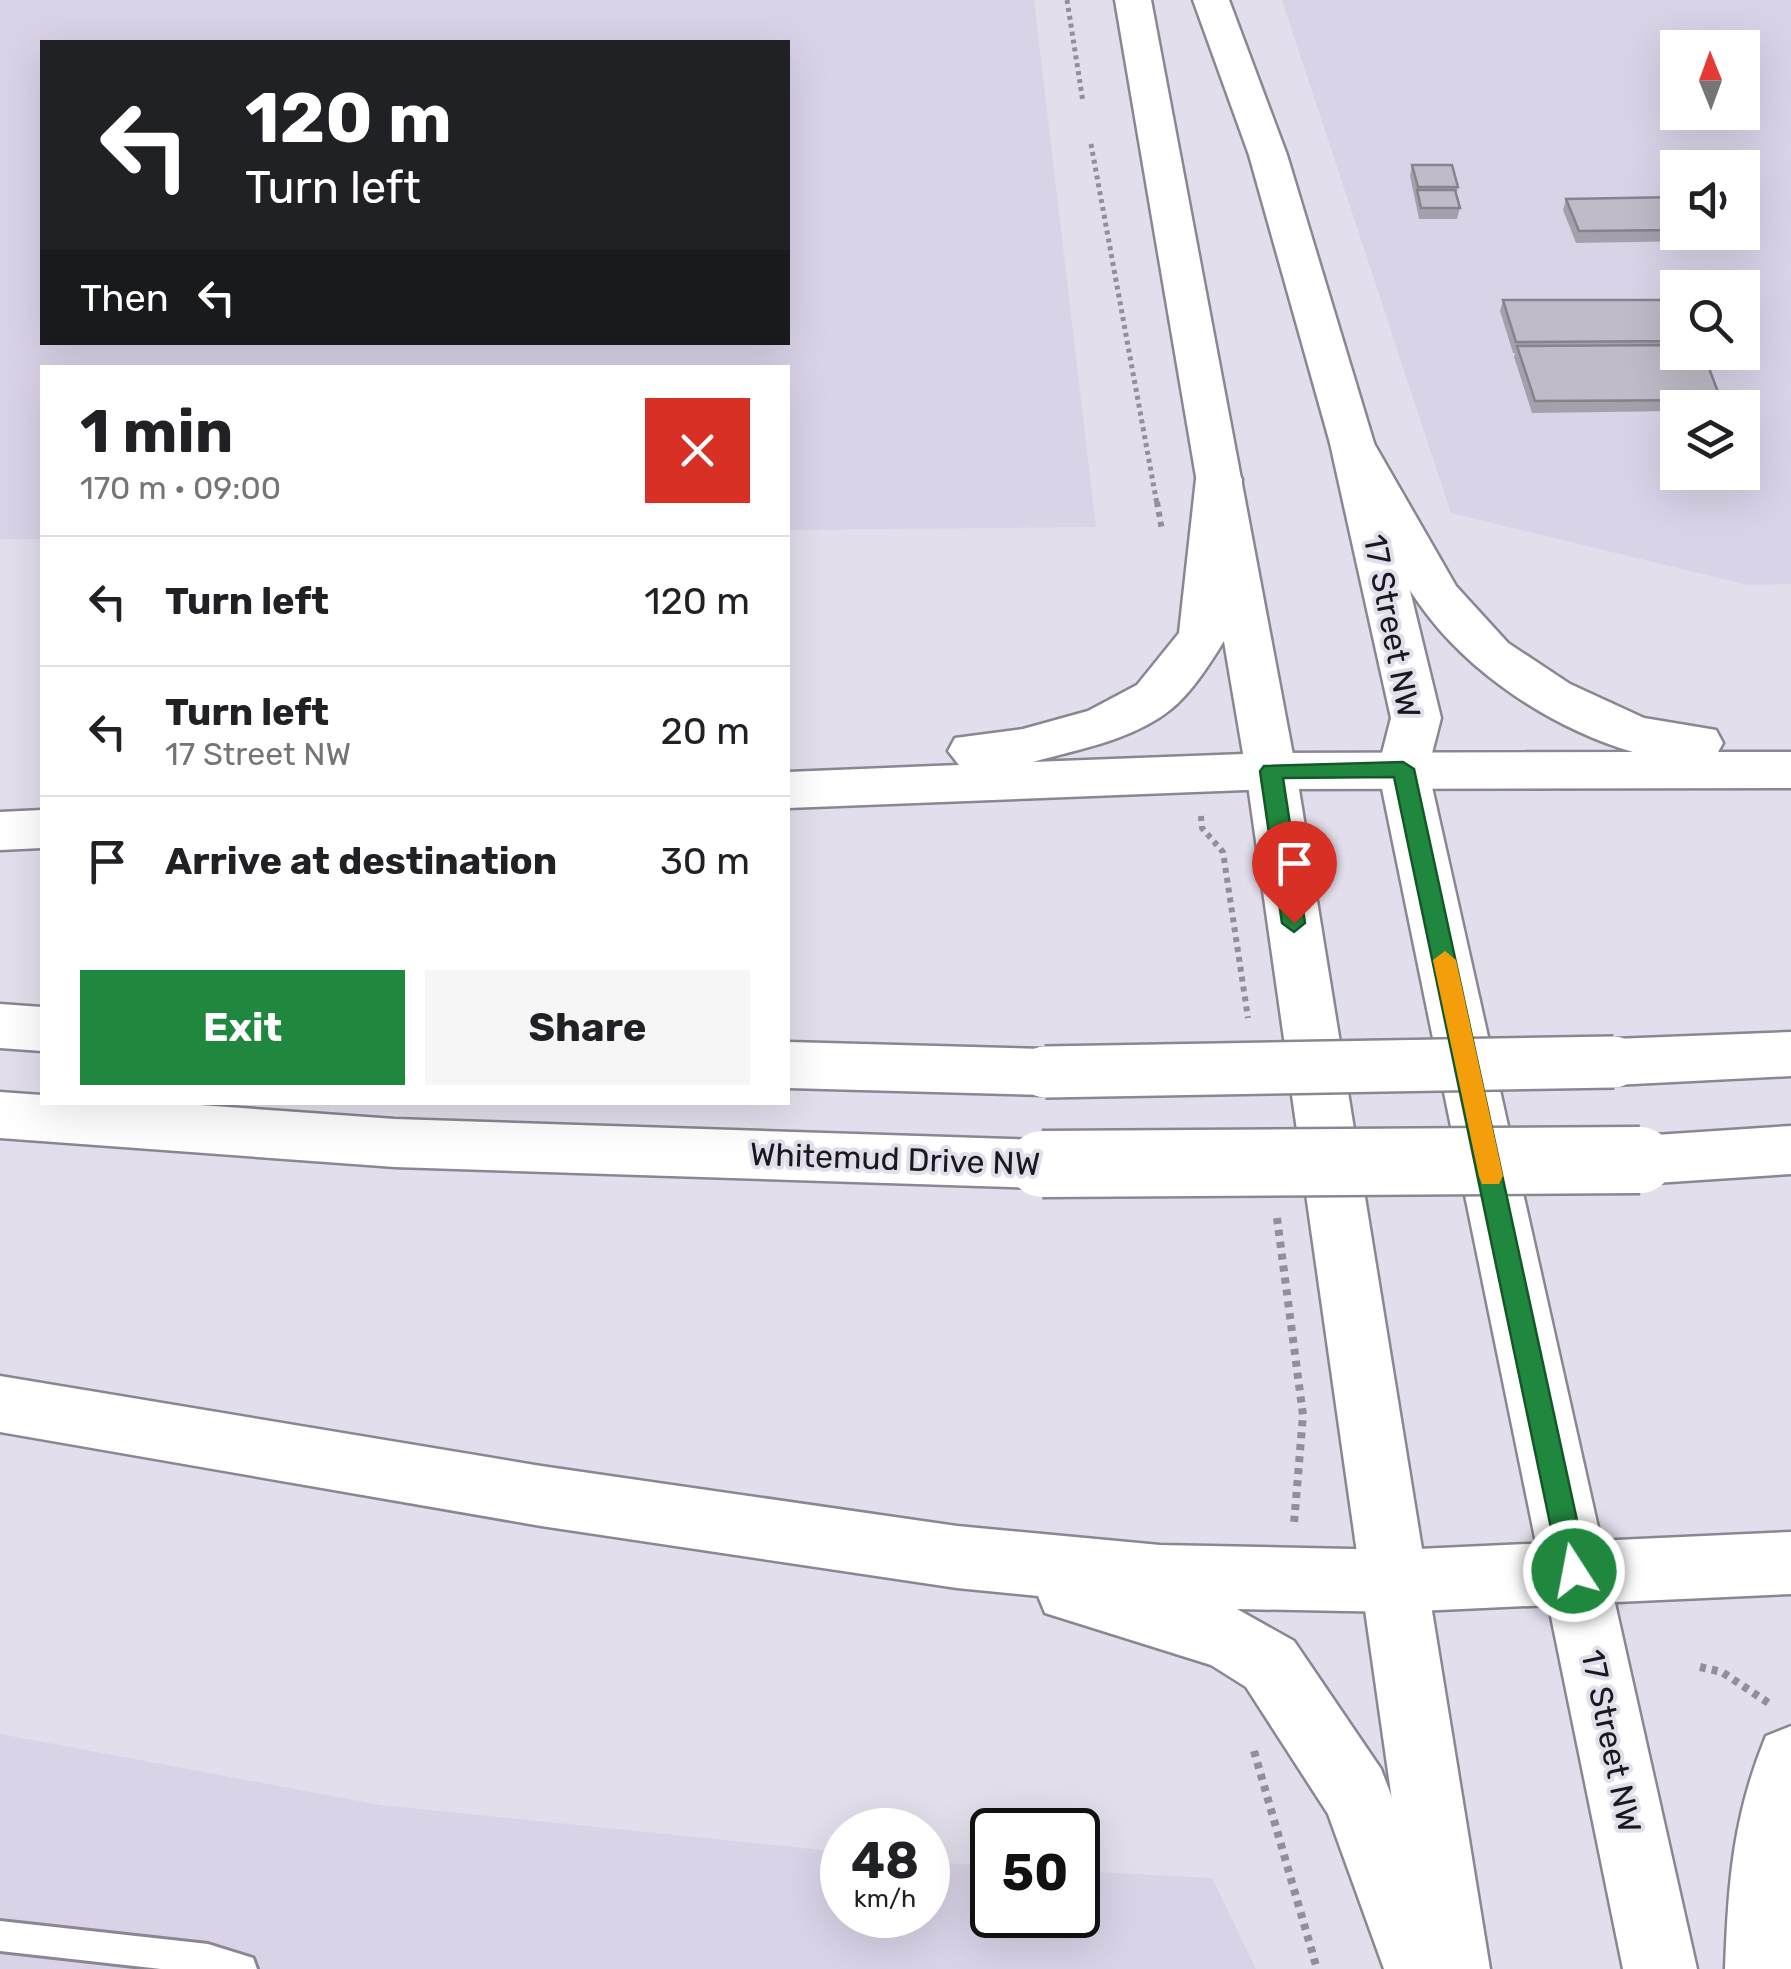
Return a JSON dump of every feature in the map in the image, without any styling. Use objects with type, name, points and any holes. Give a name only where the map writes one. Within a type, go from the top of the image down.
[{"type":"main road","points":[[1133,0],[1271,771],[1453,1969]]},
{"type":"main road","name":"17 Street NW","points":[[1211,0],[1268,155],[1352,443],[1416,718],[1403,769],[1660,1969]]},
{"type":"main road","points":[[1352,443],[1438,596],[1491,655],[1553,696],[1635,736],[1791,752]]},
{"type":"main road","points":[[790,768],[1023,747],[1106,724],[1154,697],[1203,636],[1219,480]]},
{"type":"main road","points":[[790,790],[1271,771],[1791,770]]},
{"type":"main road","points":[[0,831],[40,828]]},
{"type":"main road","points":[[0,1026],[40,1030]]},
{"type":"main road","points":[[790,1065],[1045,1072],[1614,1062],[1791,1054]]},
{"type":"main road","name":"Whitemud Drive NW","points":[[0,1115],[394,1144],[1042,1164],[1640,1160],[1791,1150]]},
{"type":"main road","points":[[0,1404],[541,1496],[956,1557],[1160,1576],[1397,1581],[1791,1563]]},
{"type":"main road","points":[[956,1557],[1228,1638],[1270,1664],[1356,1794],[1421,1969]]},
{"type":"main road","points":[[1762,1969],[1768,1842],[1788,1738]]},
{"type":"lane","points":[[0,1936],[242,1969]]},
{"type":"path","points":[[1067,0],[1083,102]]},
{"type":"path","points":[[1090,144],[1164,542]]},
{"type":"path","points":[[1201,813],[1202,828],[1223,852],[1246,1004]]},
{"type":"path","points":[[1281,1244],[1304,1416],[1294,1530]]},
{"type":"path","points":[[1700,1668],[1739,1681],[1788,1738]]},
{"type":"path","points":[[1250,1738],[1317,1969]]},
{"type":"shaded area","points":[[0,0],[1034,0],[1096,527],[790,530],[790,365],[40,365],[40,539],[0,539]]},
{"type":"shaded area","points":[[1282,0],[1791,0],[1791,584],[1748,585],[1451,513]]},
{"type":"shaded area","points":[[0,1734],[381,1805],[820,1850],[820,1938],[950,1938],[950,1863],[970,1865],[970,1938],[1100,1938],[1100,1872],[1212,1878],[1256,1969],[0,1969]]},
{"type":"building","points":[[1412,165],[1452,165],[1458,187],[1418,187]]},
{"type":"building","points":[[1417,190],[1455,190],[1460,208],[1421,208]]},
{"type":"building","points":[[1660,197],[1660,230],[1579,231],[1566,199]]},
{"type":"building","points":[[1503,300],[1660,300],[1660,341],[1516,342]]},
{"type":"building","points":[[1660,345],[1660,370],[1710,370],[1717,390],[1660,390],[1660,400],[1535,401],[1517,346]]},
{"type":"slow traffic","points":[[1445,960],[1491,1176]]},
{"type":"route","points":[[1294,923],[1271,771],[1403,769],[1574,1571]]}]
